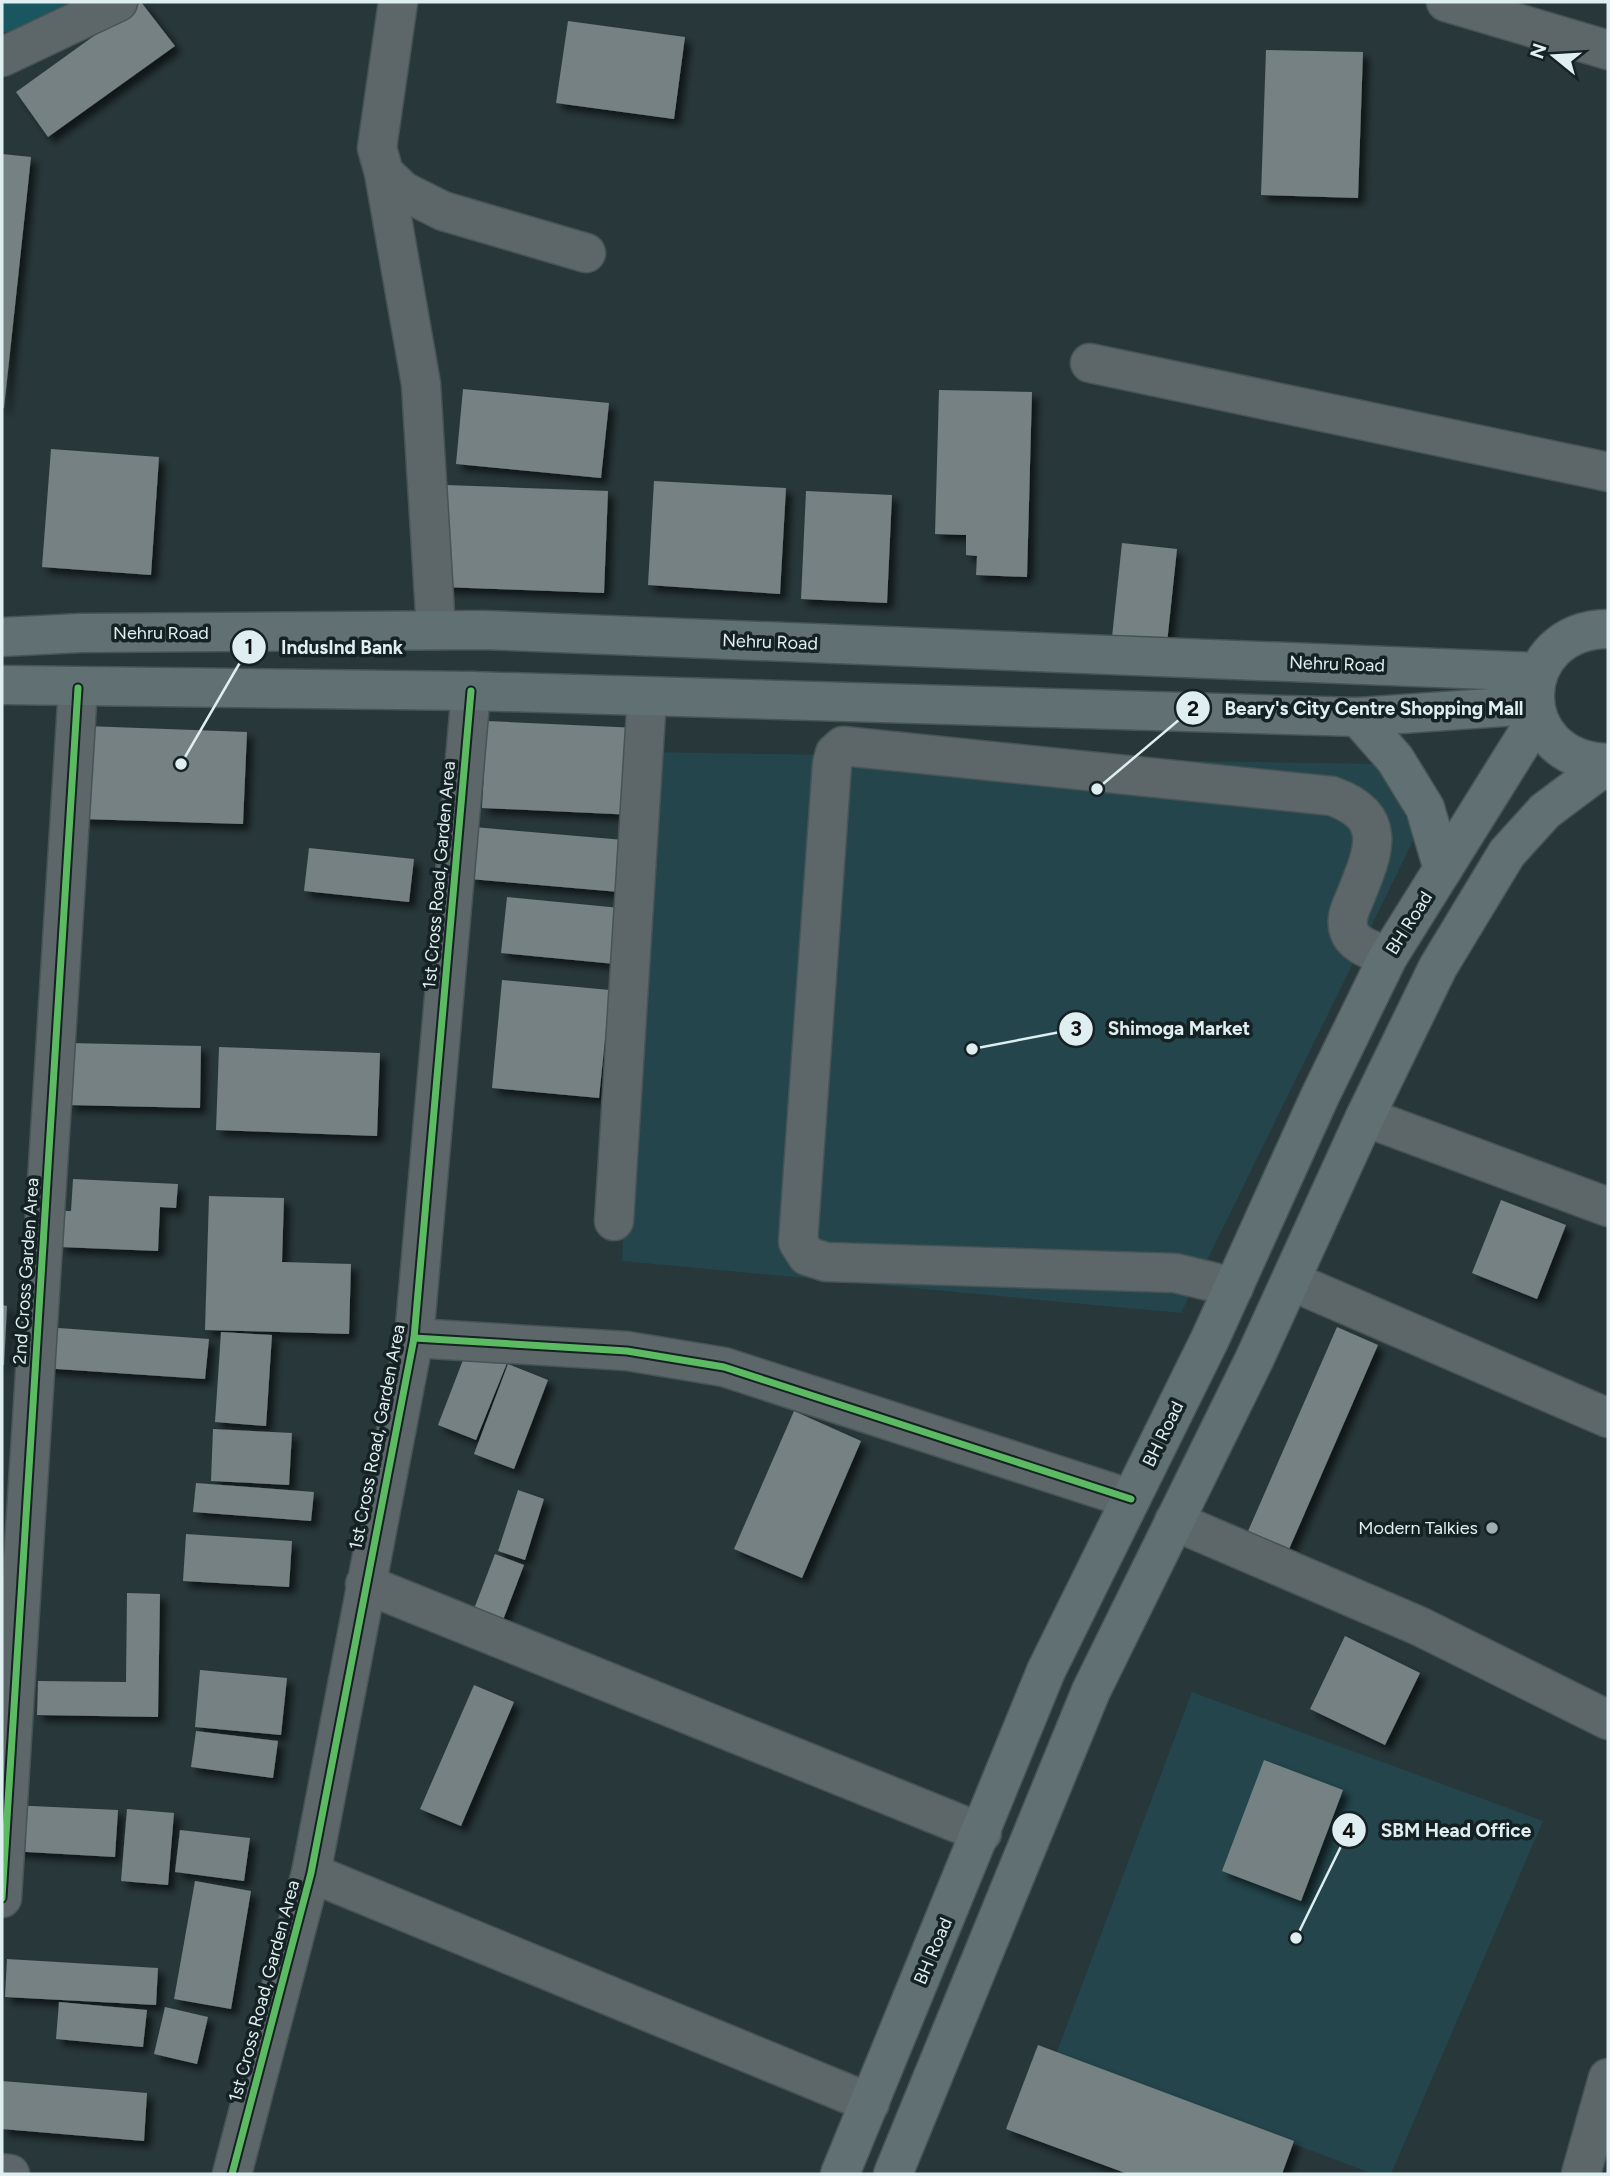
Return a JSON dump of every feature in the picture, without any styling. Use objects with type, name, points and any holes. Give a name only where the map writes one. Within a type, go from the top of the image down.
[{"type":"main road","name":"BH Road","points":[[840,2174],[982,1833],[1046,1671],[1234,1287],[1388,957],[1443,869],[1536,699],[1550,652],[1567,638],[1589,629],[1608,629]]},
{"type":"main road","name":"Nehru Road","points":[[2,637],[80,633],[436,630],[1536,699]]},
{"type":"main road","points":[[2,685],[471,691],[1358,717],[1536,699],[1548,738],[1565,753],[1586,762],[1608,763]]},
{"type":"main road","points":[[1358,717],[1395,760],[1424,808],[1443,869]]},
{"type":"main road","points":[[893,2174],[1014,1885],[1091,1691],[1290,1281],[1438,967],[1507,853],[1545,811],[1608,763]]},
{"type":"street","points":[[2,57],[118,2]]},
{"type":"street","points":[[398,2],[377,148],[384,173],[421,384],[436,630]]},
{"type":"street","points":[[1446,2],[1608,50]]},
{"type":"street","points":[[384,173],[403,191],[443,211],[586,253]]},
{"type":"street","points":[[1090,363],[1608,472]]},
{"type":"street","name":"2nd Cross Garden Area","points":[[2,1898],[78,688]]},
{"type":"street","name":"1st Cross Road, Garden Area","points":[[232,2174],[311,1873],[414,1338],[471,691]]},
{"type":"street","points":[[614,1221],[647,697]]},
{"type":"street","points":[[1234,1287],[1175,1273],[826,1262],[807,1256],[798,1242],[831,778],[835,753],[843,747],[857,748],[1332,796],[1353,804],[1370,820],[1374,840],[1365,874],[1348,916],[1348,930],[1356,942],[1388,957]]},
{"type":"street","points":[[1365,1117],[1608,1207]]},
{"type":"street","points":[[1290,1281],[1608,1418]]},
{"type":"street","points":[[414,1338],[627,1351],[724,1367],[1130,1499]]},
{"type":"street","points":[[1174,1521],[1419,1626],[1608,1720]]},
{"type":"street","points":[[365,1584],[982,1833]]},
{"type":"street","points":[[311,1873],[870,2103]]},
{"type":"street","points":[[1581,2174],[1608,2078]]},
{"type":"street","points":[[2,2173],[10,2174]]},
{"type":"shaded area","points":[[2,2],[116,2],[2,33]]},
{"type":"shaded area","points":[[649,752],[1381,764],[1415,837],[1181,1313],[622,1261]]},
{"type":"shaded area","points":[[1192,1692],[1543,1821],[1391,2174],[1373,2174],[1056,2054]]},
{"type":"building","points":[[141,2],[175,46],[48,137],[16,92]]},
{"type":"building","points":[[568,21],[685,37],[674,119],[556,103]]},
{"type":"building","points":[[1266,50],[1363,52],[1358,198],[1261,195]]},
{"type":"building","points":[[2,154],[31,157],[4,408],[2,408]]},
{"type":"building","points":[[463,389],[609,403],[601,478],[456,464]]},
{"type":"building","points":[[939,390],[1032,392],[1027,577],[976,575],[977,556],[966,555],[966,535],[935,534]]},
{"type":"building","points":[[51,449],[159,457],[151,575],[42,567]]},
{"type":"building","points":[[654,481],[786,488],[780,594],[648,585]]},
{"type":"building","points":[[446,485],[608,491],[604,593],[442,587]]},
{"type":"building","points":[[806,491],[892,495],[887,603],[801,599]]},
{"type":"building","points":[[1122,543],[1177,549],[1167,643],[1112,637]]},
{"type":"building","points":[[487,721],[639,728],[635,815],[482,808]]},
{"type":"building","points":[[86,726],[247,732],[243,824],[82,819]]},
{"type":"building","points":[[474,827],[624,840],[619,892],[470,879]]},
{"type":"building","points":[[309,848],[414,859],[409,902],[304,891]]},
{"type":"building","points":[[507,897],[620,908],[615,964],[501,953]]},
{"type":"building","points":[[502,980],[610,990],[599,1098],[492,1088]]},
{"type":"building","points":[[70,1043],[201,1046],[200,1108],[68,1105]]},
{"type":"building","points":[[219,1047],[380,1053],[377,1136],[216,1130]]},
{"type":"building","points":[[73,1179],[178,1184],[176,1208],[160,1207],[158,1251],[60,1247],[61,1211],[71,1211]]},
{"type":"building","points":[[209,1196],[284,1198],[282,1262],[351,1264],[349,1334],[205,1330]]},
{"type":"building","points":[[1501,1200],[1566,1225],[1537,1299],[1472,1273]]},
{"type":"building","points":[[2,1305],[7,1306],[4,1365],[2,1365]]},
{"type":"building","points":[[45,1327],[209,1339],[205,1379],[42,1368]]},
{"type":"building","points":[[1337,1327],[1378,1345],[1283,1563],[1242,1545]]},
{"type":"building","points":[[221,1332],[272,1335],[266,1426],[215,1422]]},
{"type":"building","points":[[468,1347],[507,1363],[476,1440],[438,1425]]},
{"type":"building","points":[[508,1364],[548,1380],[514,1469],[474,1454]]},
{"type":"building","points":[[794,1411],[861,1441],[802,1578],[734,1549]]},
{"type":"building","points":[[213,1429],[292,1433],[289,1485],[211,1481]]},
{"type":"building","points":[[196,1483],[314,1492],[311,1521],[193,1512]]},
{"type":"building","points":[[518,1490],[544,1499],[525,1560],[498,1551]]},
{"type":"building","points":[[186,1534],[292,1541],[289,1587],[183,1581]]},
{"type":"building","points":[[495,1554],[524,1565],[498,1633],[469,1622]]},
{"type":"building","points":[[127,1593],[160,1594],[158,1717],[37,1715],[38,1681],[126,1682]]},
{"type":"building","points":[[1345,1636],[1420,1673],[1385,1745],[1310,1709]]},
{"type":"building","points":[[200,1670],[287,1678],[281,1735],[195,1727]]},
{"type":"building","points":[[474,1685],[514,1702],[461,1826],[420,1809]]},
{"type":"building","points":[[196,1731],[278,1741],[273,1778],[191,1767]]},
{"type":"building","points":[[1264,1760],[1343,1790],[1301,1901],[1222,1871]]},
{"type":"building","points":[[10,1805],[118,1810],[115,1857],[9,1851]]},
{"type":"building","points":[[127,1809],[174,1813],[168,1885],[121,1881]]},
{"type":"building","points":[[180,1830],[250,1838],[244,1881],[175,1872]]},
{"type":"building","points":[[195,1881],[251,1891],[231,2009],[174,1999]]},
{"type":"building","points":[[7,1959],[158,1968],[156,2005],[5,1997]]},
{"type":"building","points":[[59,2002],[147,2010],[143,2047],[56,2039]]},
{"type":"building","points":[[165,2007],[208,2017],[197,2064],[154,2054]]},
{"type":"building","points":[[1038,2045],[1294,2141],[1282,2174],[1128,2174],[1006,2129]]},
{"type":"building","points":[[2,2081],[147,2093],[144,2141],[2,2129]]},
{"type":"cycle path","points":[[2,1898],[78,688]]},
{"type":"cycle path","points":[[232,2174],[311,1873],[414,1338],[471,691]]},
{"type":"cycle path","points":[[414,1338],[627,1351],[724,1367],[1131,1499]]},
{"type":"place","name":"IndusInd Bank","points":[[181,764]]},
{"type":"place","name":"Beary's City Centre Shopping Mall","points":[[1097,789]]},
{"type":"place","name":"Shimoga Market","points":[[972,1049]]},
{"type":"place","name":"Modern Talkies","points":[[1492,1528]]},
{"type":"place","name":"SBM Head Office","points":[[1296,1938]]}]
